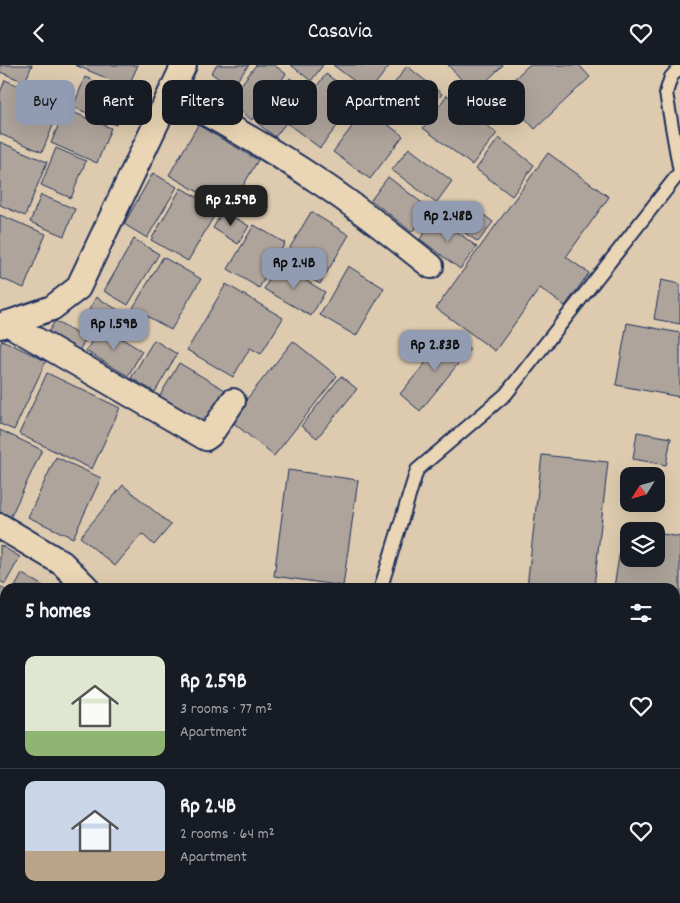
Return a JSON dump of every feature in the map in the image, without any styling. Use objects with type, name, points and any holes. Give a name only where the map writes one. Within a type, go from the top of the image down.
[{"type":"street","points":[[177,80],[184,65]]},
{"type":"street","points":[[4,324],[52,308],[78,288],[162,111]]},
{"type":"street","points":[[228,125],[319,181],[431,266]]},
{"type":"street","points":[[4,324],[206,438],[233,401]]},
{"type":"street","points":[[0,526],[62,563],[82,583]]},
{"type":"lane","points":[[382,583],[417,470],[506,394],[680,172],[666,93],[671,77],[680,67]]},
{"type":"building","points":[[0,65],[32,65],[26,80],[20,80],[0,72]]},
{"type":"building","points":[[75,65],[138,65],[131,80],[111,80]]},
{"type":"building","points":[[217,65],[249,65],[237,80],[220,80],[211,73]]},
{"type":"building","points":[[256,65],[274,65],[286,74],[282,80],[253,80],[252,120],[243,113],[243,82]]},
{"type":"building","points":[[291,65],[323,65],[310,80]]},
{"type":"building","points":[[333,65],[390,65],[378,80],[353,80]]},
{"type":"building","points":[[448,65],[503,65],[487,80],[462,80]]},
{"type":"building","points":[[529,65],[579,65],[590,77],[535,129],[525,118],[525,80],[513,80]]},
{"type":"building","points":[[407,66],[424,80],[397,80]]},
{"type":"building","points":[[326,74],[334,80],[327,80],[327,125],[338,125],[320,148],[289,125],[317,125],[317,86]]},
{"type":"building","points":[[85,77],[92,80],[85,80],[85,112],[75,108],[75,102]]},
{"type":"building","points":[[5,80],[15,84],[15,125],[53,125],[42,152],[0,134],[0,93]]},
{"type":"building","points":[[438,91],[442,94],[438,100]]},
{"type":"building","points":[[447,95],[448,125],[486,125],[497,133],[472,165],[423,128],[425,125],[438,125],[438,107]]},
{"type":"building","points":[[75,113],[85,117],[85,125],[104,125],[111,128],[97,163],[51,143],[58,125],[75,125]]},
{"type":"building","points":[[198,125],[258,160],[229,210],[169,175]]},
{"type":"building","points":[[260,125],[284,125],[275,137]]},
{"type":"building","points":[[353,125],[388,125],[403,136],[370,179],[333,152]]},
{"type":"building","points":[[499,138],[534,165],[512,196],[476,169]]},
{"type":"building","points":[[0,142],[47,162],[25,216],[0,205]]},
{"type":"building","points":[[56,148],[86,161],[71,198],[41,185]]},
{"type":"building","points":[[409,148],[452,181],[436,203],[392,170]]},
{"type":"building","points":[[548,153],[609,197],[566,257],[589,273],[565,306],[540,288],[495,351],[436,308]]},
{"type":"building","points":[[153,173],[177,187],[147,238],[124,224]]},
{"type":"building","points":[[388,177],[430,209],[412,232],[371,200]]},
{"type":"building","points":[[181,188],[218,209],[188,261],[151,240]]},
{"type":"building","points":[[41,195],[75,209],[64,236],[30,222]]},
{"type":"building","points":[[471,205],[493,222],[478,242],[455,226]]},
{"type":"building","points":[[223,211],[249,226],[238,244],[213,228]]},
{"type":"building","points":[[311,212],[349,235],[320,284],[282,261]]},
{"type":"building","points":[[0,215],[46,234],[24,288],[0,278]]},
{"type":"building","points":[[437,216],[477,247],[460,269],[420,239]]},
{"type":"building","points":[[254,225],[285,243],[259,288],[228,269]]},
{"type":"building","points":[[134,239],[159,254],[128,305],[104,291]]},
{"type":"building","points":[[163,257],[201,279],[171,330],[133,308]]},
{"type":"building","points":[[278,264],[325,292],[311,316],[264,289]]},
{"type":"building","points":[[348,266],[384,288],[356,336],[320,315]]},
{"type":"building","points":[[661,280],[680,284],[680,324],[654,319]]},
{"type":"building","points":[[226,284],[283,318],[261,354],[250,348],[233,377],[187,350]]},
{"type":"building","points":[[96,297],[125,314],[117,327],[89,310]]},
{"type":"building","points":[[55,321],[86,339],[75,357],[44,339]]},
{"type":"building","points":[[627,323],[680,333],[680,397],[616,385]]},
{"type":"building","points":[[101,326],[142,351],[128,376],[86,351]]},
{"type":"building","points":[[450,333],[470,349],[420,411],[400,394]]},
{"type":"building","points":[[2,340],[46,361],[14,430],[0,424],[0,346]]},
{"type":"building","points":[[154,340],[177,354],[155,392],[131,378]]},
{"type":"building","points":[[293,341],[337,376],[274,456],[230,420]]},
{"type":"building","points":[[179,363],[225,390],[204,426],[158,399]]},
{"type":"building","points":[[47,373],[120,408],[92,469],[19,434]]},
{"type":"building","points":[[341,376],[357,389],[317,438],[301,426]]},
{"type":"building","points":[[0,430],[42,450],[10,518],[0,513]]},
{"type":"building","points":[[637,432],[671,438],[666,465],[633,459]]},
{"type":"building","points":[[542,455],[608,462],[594,583],[527,583]]},
{"type":"building","points":[[56,457],[101,478],[73,538],[28,517]]},
{"type":"building","points":[[288,470],[358,480],[343,583],[322,583],[274,576]]},
{"type":"building","points":[[123,485],[171,525],[154,545],[142,534],[115,566],[80,537]]},
{"type":"building","points":[[665,534],[680,537],[680,583],[615,583],[620,551],[620,567],[665,567]]},
{"type":"building","points":[[0,545],[20,557],[6,583],[0,581]]},
{"type":"building","points":[[22,574],[38,583],[17,583]]}]
